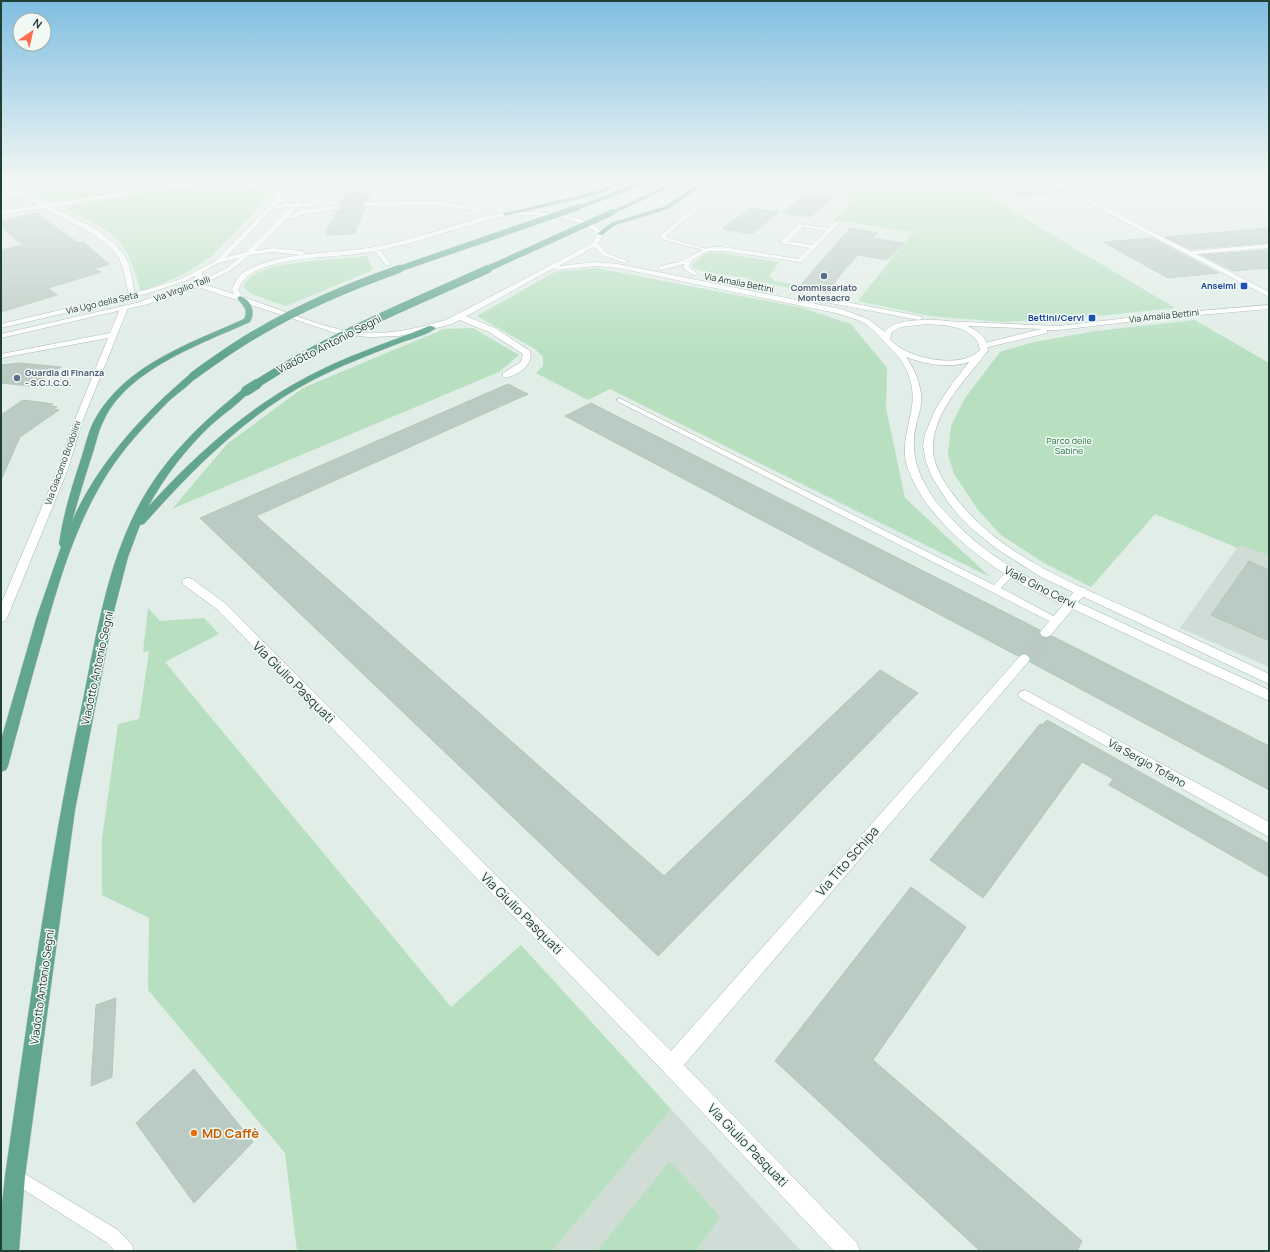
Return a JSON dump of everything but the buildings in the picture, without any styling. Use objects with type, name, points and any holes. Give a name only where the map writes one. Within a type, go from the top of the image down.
[{"type":"main road","points":[[1,766],[43,615],[62,558],[87,502],[106,469],[150,415],[193,376],[241,342],[292,314],[366,281],[492,237]]},
{"type":"main road","name":"Viadotto Antonio Segni","points":[[8,1251],[15,1176],[71,785],[106,622],[125,550],[152,490],[179,452],[211,420],[246,391],[291,362],[333,339],[557,237]]},
{"type":"main road","points":[[62,558],[67,521],[73,497],[99,420],[108,405],[127,384],[150,367],[182,350],[247,320],[250,315],[250,310],[240,298]]},
{"type":"main road","points":[[132,532],[164,495],[193,466],[231,432],[264,407],[302,383],[328,369],[367,352],[432,328]]},
{"type":"street","points":[[101,237],[112,245],[123,260],[128,270],[132,296]]},
{"type":"street","name":"Via Virgilio Talli","points":[[216,262],[229,252],[243,237]]},
{"type":"street","points":[[240,298],[236,293],[235,284],[241,277],[251,270],[279,261],[376,249],[419,237]]},
{"type":"street","points":[[199,271],[198,284],[212,290],[350,334],[390,335],[432,328],[460,317],[595,244],[598,237]]},
{"type":"street","points":[[788,237],[783,242],[814,247]]},
{"type":"street","points":[[661,268],[674,266],[689,260],[705,250],[723,249],[799,262],[824,237]]},
{"type":"street","points":[[1160,237],[1269,295]]},
{"type":"street","points":[[271,240],[298,253]]},
{"type":"street","name":"Via Virgilio Talli","points":[[139,304],[198,284],[225,271],[250,252],[271,240]]},
{"type":"street","name":"Via Amalia Bettini","points":[[595,244],[602,252],[613,258],[748,285]]},
{"type":"street","points":[[1190,253],[1269,246]]},
{"type":"street","points":[[376,249],[388,264]]},
{"type":"street","points":[[216,262],[250,252],[276,250],[327,256]]},
{"type":"street","points":[[689,260],[686,268],[695,274]]},
{"type":"street","name":"Via Ugo della Seta","points":[[1,326],[132,296],[174,284],[216,262]]},
{"type":"street","name":"Viale Gino Cervi","points":[[546,271],[576,265],[612,265],[831,309],[857,317],[874,326],[898,351],[911,371],[917,393],[909,447],[910,461],[917,480],[932,504],[952,526],[985,555],[1010,573],[1269,696]]},
{"type":"street","points":[[139,304],[212,290]]},
{"type":"street","points":[[815,298],[944,323],[972,332],[980,338],[982,351]]},
{"type":"street","name":"Via Ugo della Seta","points":[[4,335],[139,304]]},
{"type":"street","name":"Via Amalia Bettini","points":[[944,323],[1059,328],[1269,307]]},
{"type":"street","name":"Via Giacomo Brodolini","points":[[1,618],[63,469],[78,422],[124,308]]},
{"type":"street","points":[[460,317],[492,330],[527,353],[527,359],[524,365],[506,375]]},
{"type":"street","points":[[888,339],[889,331],[898,325],[915,322],[934,322]]},
{"type":"street","name":"Via Amalia Bettini","points":[[898,351],[914,358],[941,362],[965,361],[982,351],[1059,328]]},
{"type":"street","points":[[1,356],[113,335]]},
{"type":"street","name":"Viale Gino Cervi","points":[[982,351],[950,394],[931,432],[928,451],[936,476],[959,510],[989,539],[1030,566],[1269,679]]},
{"type":"street","name":"Via Giulio Pasquati","points":[[188,582],[222,607],[671,1065],[849,1251]]},
{"type":"street","points":[[1046,633],[1081,591]]},
{"type":"street","name":"Via Tito Schipa","points":[[671,1065],[1024,659]]},
{"type":"street","name":"Via Sergio Tofano","points":[[1026,695],[1269,830]]},
{"type":"lane","points":[[664,237],[705,250]]},
{"type":"lane","points":[[619,400],[1056,621]]},
{"type":"lane","points":[[995,589],[1010,573]]},
{"type":"lane","points":[[15,1176],[112,1236],[126,1251]]},
{"type":"shaded area","points":[[1240,544],[1269,556],[1269,667],[1180,628]]},
{"type":"shaded area","points":[[671,1109],[801,1251],[552,1251]]},
{"type":"green space","points":[[115,237],[230,237],[212,256],[184,274],[143,291],[140,290],[129,258],[121,243]]},
{"type":"green space","points":[[909,237],[1057,237],[1175,308],[1098,316],[1002,322],[929,316],[858,301]]},
{"type":"green space","points":[[714,252],[779,262],[769,276],[775,281],[792,284],[789,288],[749,280],[748,278],[716,274],[692,268],[693,264],[705,254]]},
{"type":"green space","points":[[367,256],[373,270],[286,306],[251,294],[244,288],[249,278],[260,271],[277,266],[318,260]]},
{"type":"green space","points":[[596,268],[803,308],[851,324],[887,368],[886,408],[905,498],[990,577],[610,389],[588,400],[536,373],[543,366],[543,357],[535,349],[477,316],[555,272]]},
{"type":"green space","name":"Parco delle Sabine","points":[[1195,320],[1269,363],[1269,556],[1241,545],[1238,548],[1155,514],[1091,587],[1044,563],[1001,535],[978,510],[954,474],[948,455],[951,426],[965,398],[1000,352],[1034,342],[1096,331]]},
{"type":"green space","points":[[473,328],[519,355],[499,372],[172,509],[227,444],[303,388],[444,329]]},
{"type":"green space","points":[[148,608],[160,621],[204,618],[219,634],[165,662],[451,1007],[521,945],[671,1109],[552,1251],[297,1251],[285,1153],[148,990],[149,918],[102,895],[102,839],[118,724],[139,719],[149,651],[143,652]]},
{"type":"green space","points":[[670,1161],[720,1217],[696,1251],[597,1251]]},
{"type":"tunnel","points":[[1024,659],[1046,633]]},
{"type":"place","name":"Commissariato Montesacro","points":[[824,276]]},
{"type":"place","name":"Anselmi","points":[[1244,286]]},
{"type":"place","name":"Bettini/Cervi","points":[[1092,318]]},
{"type":"place","name":"Guardia di Finanza - S.C.I.C.O.","points":[[17,378]]},
{"type":"place","name":"MD Caffè","points":[[194,1133]]}]
